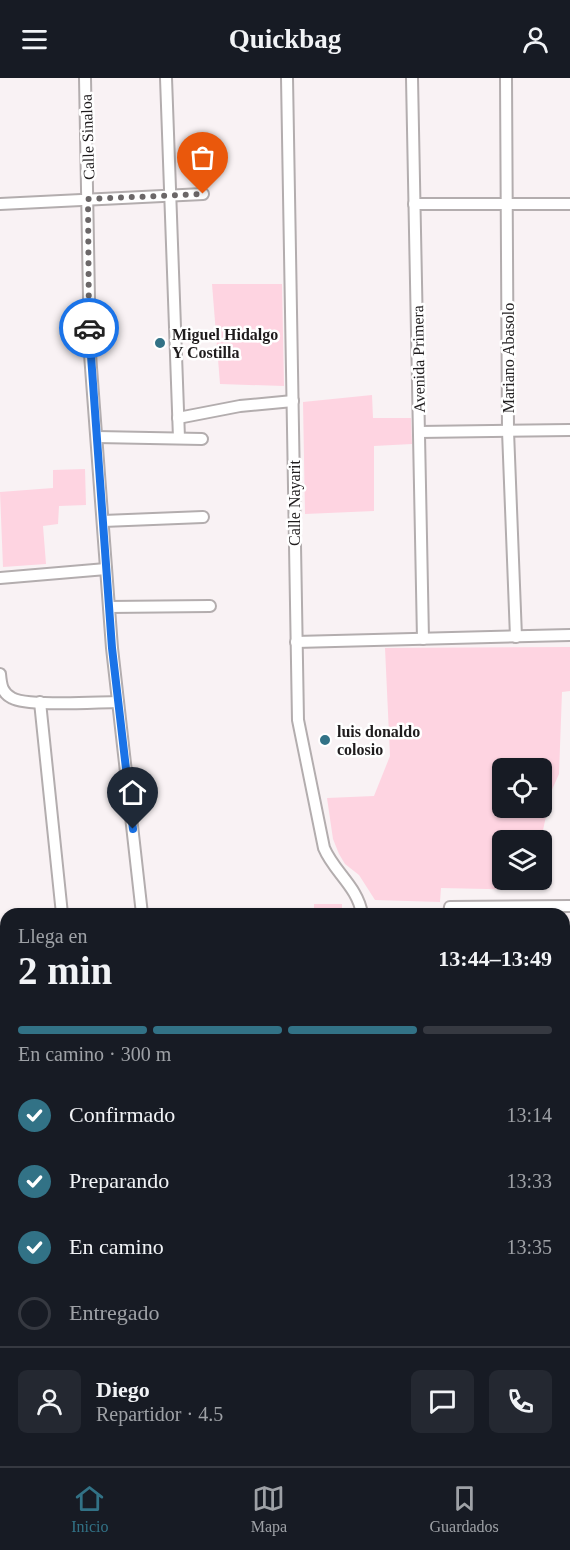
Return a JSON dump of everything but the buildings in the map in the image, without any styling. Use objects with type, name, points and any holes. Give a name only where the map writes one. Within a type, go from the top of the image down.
[{"type":"street","name":"Calle Sinaloa","points":[[85,78],[90,354],[109,607],[141,908]]},
{"type":"street","points":[[166,78],[179,438]]},
{"type":"street","name":"Calle Nayarit","points":[[287,78],[298,720],[318,822],[331,864],[355,892],[360,908]]},
{"type":"street","name":"Avenida Primera","points":[[412,78],[423,639]]},
{"type":"street","name":"Mariano Abasolo","points":[[506,78],[508,431],[516,637]]},
{"type":"street","points":[[0,204],[203,194]]},
{"type":"street","points":[[414,204],[570,204]]},
{"type":"street","points":[[178,418],[240,406],[293,401]]},
{"type":"street","points":[[419,432],[570,430]]},
{"type":"street","points":[[97,437],[202,439]]},
{"type":"street","points":[[103,521],[202,517]]},
{"type":"street","points":[[0,578],[106,569]]},
{"type":"street","points":[[109,607],[210,606]]},
{"type":"street","points":[[296,642],[570,636]]},
{"type":"street","points":[[0,674],[1,686],[12,698],[40,702],[118,702]]},
{"type":"street","points":[[40,702],[61,908]]},
{"type":"street","points":[[510,908],[570,906]]},
{"type":"shaded area","points":[[212,284],[282,284],[284,386],[220,384]]},
{"type":"shaded area","points":[[372,395],[373,418],[411,418],[412,444],[374,446],[374,511],[305,514],[303,402]]},
{"type":"shaded area","points":[[85,469],[86,505],[59,506],[58,524],[43,526],[46,564],[3,567],[0,492],[53,488],[53,470]]},
{"type":"shaded area","points":[[570,647],[570,691],[562,692],[559,774],[552,790],[552,758],[492,758],[492,818],[546,818],[543,830],[492,830],[492,889],[441,888],[440,902],[375,900],[359,875],[345,864],[333,839],[327,798],[374,796],[390,756],[385,648]]},
{"type":"shaded area","points":[[314,904],[342,904],[342,908],[314,908]]},
{"type":"way so far","points":[[89,328],[88,199],[203,194]]},
{"type":"place","name":"Miguel Hidalgo Y Costilla","points":[[160,343]]},
{"type":"place","name":"luis donaldo colosio","points":[[325,740]]},
{"type":"route","points":[[89,328],[112,648],[133,829]]}]
